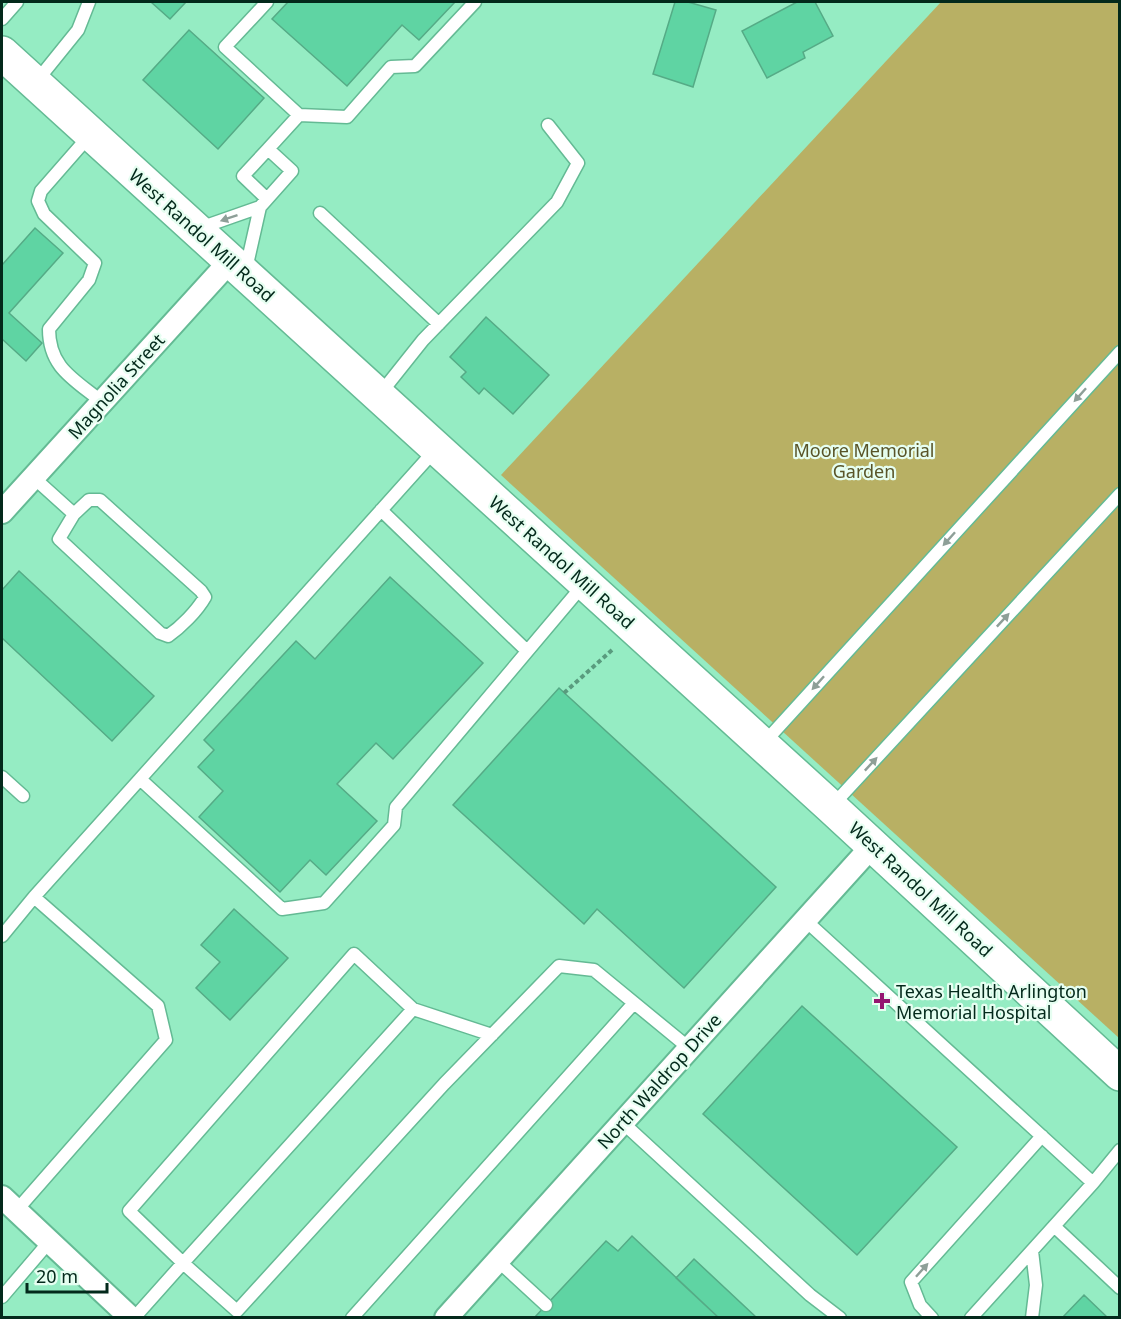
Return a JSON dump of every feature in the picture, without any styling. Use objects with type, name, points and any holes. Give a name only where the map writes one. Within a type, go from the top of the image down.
[{"type":"main road","name":"West Randol Mill Road","points":[[2,52],[1116,1065]]},
{"type":"street","name":"Magnolia Street","points":[[2,512],[102,402],[238,267]]},
{"type":"street","name":"North Waldrop Drive","points":[[446,1317],[873,845]]},
{"type":"street","points":[[9,1204],[133,1317]]},
{"type":"lane","points":[[2,19],[17,2]]},
{"type":"lane","points":[[35,82],[78,30],[90,2]]},
{"type":"lane","points":[[267,2],[225,47],[299,115],[347,117],[392,67],[415,66],[475,2]]},
{"type":"lane","points":[[264,203],[243,176],[299,115]]},
{"type":"lane","points":[[379,395],[439,324],[556,202],[578,163],[548,125]]},
{"type":"lane","points":[[91,134],[41,191],[38,201],[44,213],[95,263],[89,280],[49,328],[49,341],[57,365],[102,402]]},
{"type":"lane","points":[[238,267],[264,203],[292,171],[268,148]]},
{"type":"lane","points":[[196,229],[264,203]]},
{"type":"lane","points":[[320,213],[439,324]]},
{"type":"lane","points":[[762,744],[1119,352]]},
{"type":"lane","points":[[2,936],[34,897],[437,448]]},
{"type":"lane","points":[[33,477],[74,514]]},
{"type":"lane","points":[[831,807],[1119,494]]},
{"type":"lane","points":[[89,500],[100,500],[201,591],[205,597],[201,604],[174,632],[168,636],[160,633],[59,539],[74,514],[89,500]]},
{"type":"lane","points":[[381,510],[526,650]]},
{"type":"lane","points":[[140,779],[282,909],[324,903],[394,825],[396,807],[585,582]]},
{"type":"lane","points":[[2,777],[23,796]]},
{"type":"lane","points":[[9,1204],[166,1040],[158,1006],[34,897]]},
{"type":"lane","points":[[805,920],[1093,1183]]},
{"type":"lane","points":[[492,1035],[413,1009],[354,954],[129,1211],[241,1314],[492,1035],[559,966],[594,970],[689,1048]]},
{"type":"lane","points":[[352,1317],[634,1003]]},
{"type":"lane","points":[[133,1317],[413,1009]]},
{"type":"lane","points":[[622,1122],[810,1295],[840,1317]]},
{"type":"lane","points":[[932,1317],[920,1305],[911,1282],[1042,1136]]},
{"type":"lane","points":[[971,1317],[1093,1183],[1119,1150]]},
{"type":"lane","points":[[1054,1226],[1119,1288]]},
{"type":"lane","points":[[2,1298],[49,1242]]},
{"type":"lane","points":[[1032,1251],[1036,1285],[1032,1317]]},
{"type":"lane","points":[[497,1260],[546,1305]]},
{"type":"path","points":[[564,693],[612,650]]},
{"type":"green space","name":"Moore Memorial Garden","points":[[941,2],[1119,2],[1119,1038],[501,475]]},
{"type":"building","points":[[151,2],[186,2],[170,19]]},
{"type":"building","points":[[288,2],[455,2],[419,40],[402,25],[347,86],[272,19]]},
{"type":"building","points":[[675,2],[688,2],[716,10],[693,87],[653,74]]},
{"type":"building","points":[[797,2],[815,2],[833,36],[803,52],[805,58],[767,78],[742,31]]},
{"type":"building","points":[[189,30],[264,98],[218,149],[143,80]]},
{"type":"building","points":[[35,228],[63,253],[9,313],[42,343],[26,361],[2,339],[2,265]]},
{"type":"building","points":[[486,317],[549,375],[513,414],[484,388],[479,394],[461,377],[466,372],[450,357]]},
{"type":"building","points":[[19,571],[154,696],[112,741],[2,638],[2,590]]},
{"type":"building","points":[[390,577],[483,663],[393,759],[376,743],[337,784],[377,821],[326,875],[310,860],[280,892],[199,817],[223,791],[198,767],[214,750],[204,740],[296,641],[315,659]]},
{"type":"building","points":[[559,688],[776,887],[684,988],[597,909],[584,924],[453,805]]},
{"type":"building","points":[[234,909],[288,958],[230,1020],[196,988],[220,962],[201,945]]},
{"type":"building","points":[[802,1006],[957,1147],[857,1255],[703,1114]]},
{"type":"building","points":[[632,1236],[719,1318],[534,1318],[606,1241],[618,1251]]},
{"type":"building","points":[[694,1259],[757,1318],[719,1318],[676,1278]]},
{"type":"building","points":[[1084,1295],[1108,1318],[1062,1318]]},
{"type":"place","name":"Texas Health Arlington Memorial Hospital","points":[[882,1001]]}]
